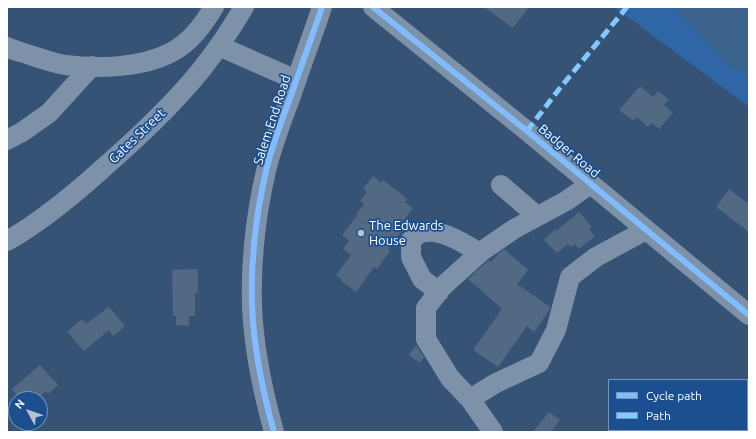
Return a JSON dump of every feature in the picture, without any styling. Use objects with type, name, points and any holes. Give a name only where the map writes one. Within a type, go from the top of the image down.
[{"type":"street","points":[[7,47],[64,65],[121,66],[146,62],[170,53],[190,40],[202,26],[214,7]]},
{"type":"street","name":"Gates Street","points":[[7,242],[68,199],[116,157],[177,97],[201,70],[219,46],[244,7]]},
{"type":"street","name":"Salem End Road","points":[[274,432],[262,383],[252,309],[252,270],[257,214],[266,171],[279,129],[322,7]]},
{"type":"street","name":"Badger Road","points":[[373,7],[527,131],[749,315]]},
{"type":"street","points":[[219,46],[296,80]]},
{"type":"street","points":[[7,140],[22,132],[49,113],[92,66]]},
{"type":"street","points":[[492,432],[470,399],[450,378],[426,339],[426,308],[443,286],[480,253],[514,229],[566,201],[590,184]]},
{"type":"street","points":[[501,185],[537,216]]},
{"type":"street","points":[[470,399],[496,383],[539,364],[556,330],[570,277],[596,257],[646,230]]},
{"type":"street","points":[[439,292],[422,279],[411,256],[411,240],[421,233],[436,231],[457,240],[480,253]]},
{"type":"shaded area","points":[[613,7],[749,7],[749,107],[621,12]]},
{"type":"shaded area","points":[[672,7],[749,7],[749,76],[727,64],[693,27]]},
{"type":"building","points":[[484,7],[529,7],[513,28]]},
{"type":"building","points":[[640,86],[653,97],[658,91],[669,100],[664,105],[673,113],[659,129],[652,123],[648,127],[637,117],[633,121],[619,110]]},
{"type":"building","name":"The Edwards House","points":[[373,176],[381,183],[383,180],[399,192],[407,199],[405,202],[413,208],[403,221],[407,224],[388,250],[390,251],[377,269],[374,267],[356,292],[341,281],[342,280],[336,275],[351,255],[343,249],[349,241],[342,235],[364,204],[360,201],[367,192],[363,189]]},
{"type":"building","points":[[729,189],[749,204],[749,232],[716,207]]},
{"type":"building","points":[[579,212],[592,227],[589,229],[595,236],[579,249],[575,244],[571,247],[568,244],[557,253],[544,240],[555,229],[556,231]]},
{"type":"building","points":[[504,249],[528,270],[517,284],[550,307],[550,309],[534,332],[527,326],[498,367],[473,350],[502,309],[468,279],[489,260],[491,262]]},
{"type":"building","points":[[198,269],[198,293],[195,293],[195,316],[189,316],[189,326],[176,325],[176,316],[173,316],[172,270]]},
{"type":"building","points":[[109,307],[125,326],[113,336],[109,330],[84,351],[67,332],[82,319],[86,324]]},
{"type":"building","points":[[416,345],[424,357],[420,363],[409,355]]},
{"type":"building","points":[[40,365],[58,385],[48,394],[48,391],[14,391],[12,389]]},
{"type":"building","points":[[549,412],[560,420],[551,432],[533,432]]},
{"type":"marked path","points":[[527,131],[560,88],[627,7]]},
{"type":"cycle path","points":[[274,432],[261,377],[253,322],[252,266],[256,227],[262,189],[271,152],[322,7]]},
{"type":"cycle path","points":[[373,7],[527,131],[749,315]]},
{"type":"place","name":"The Edwards House","points":[[361,233]]}]
